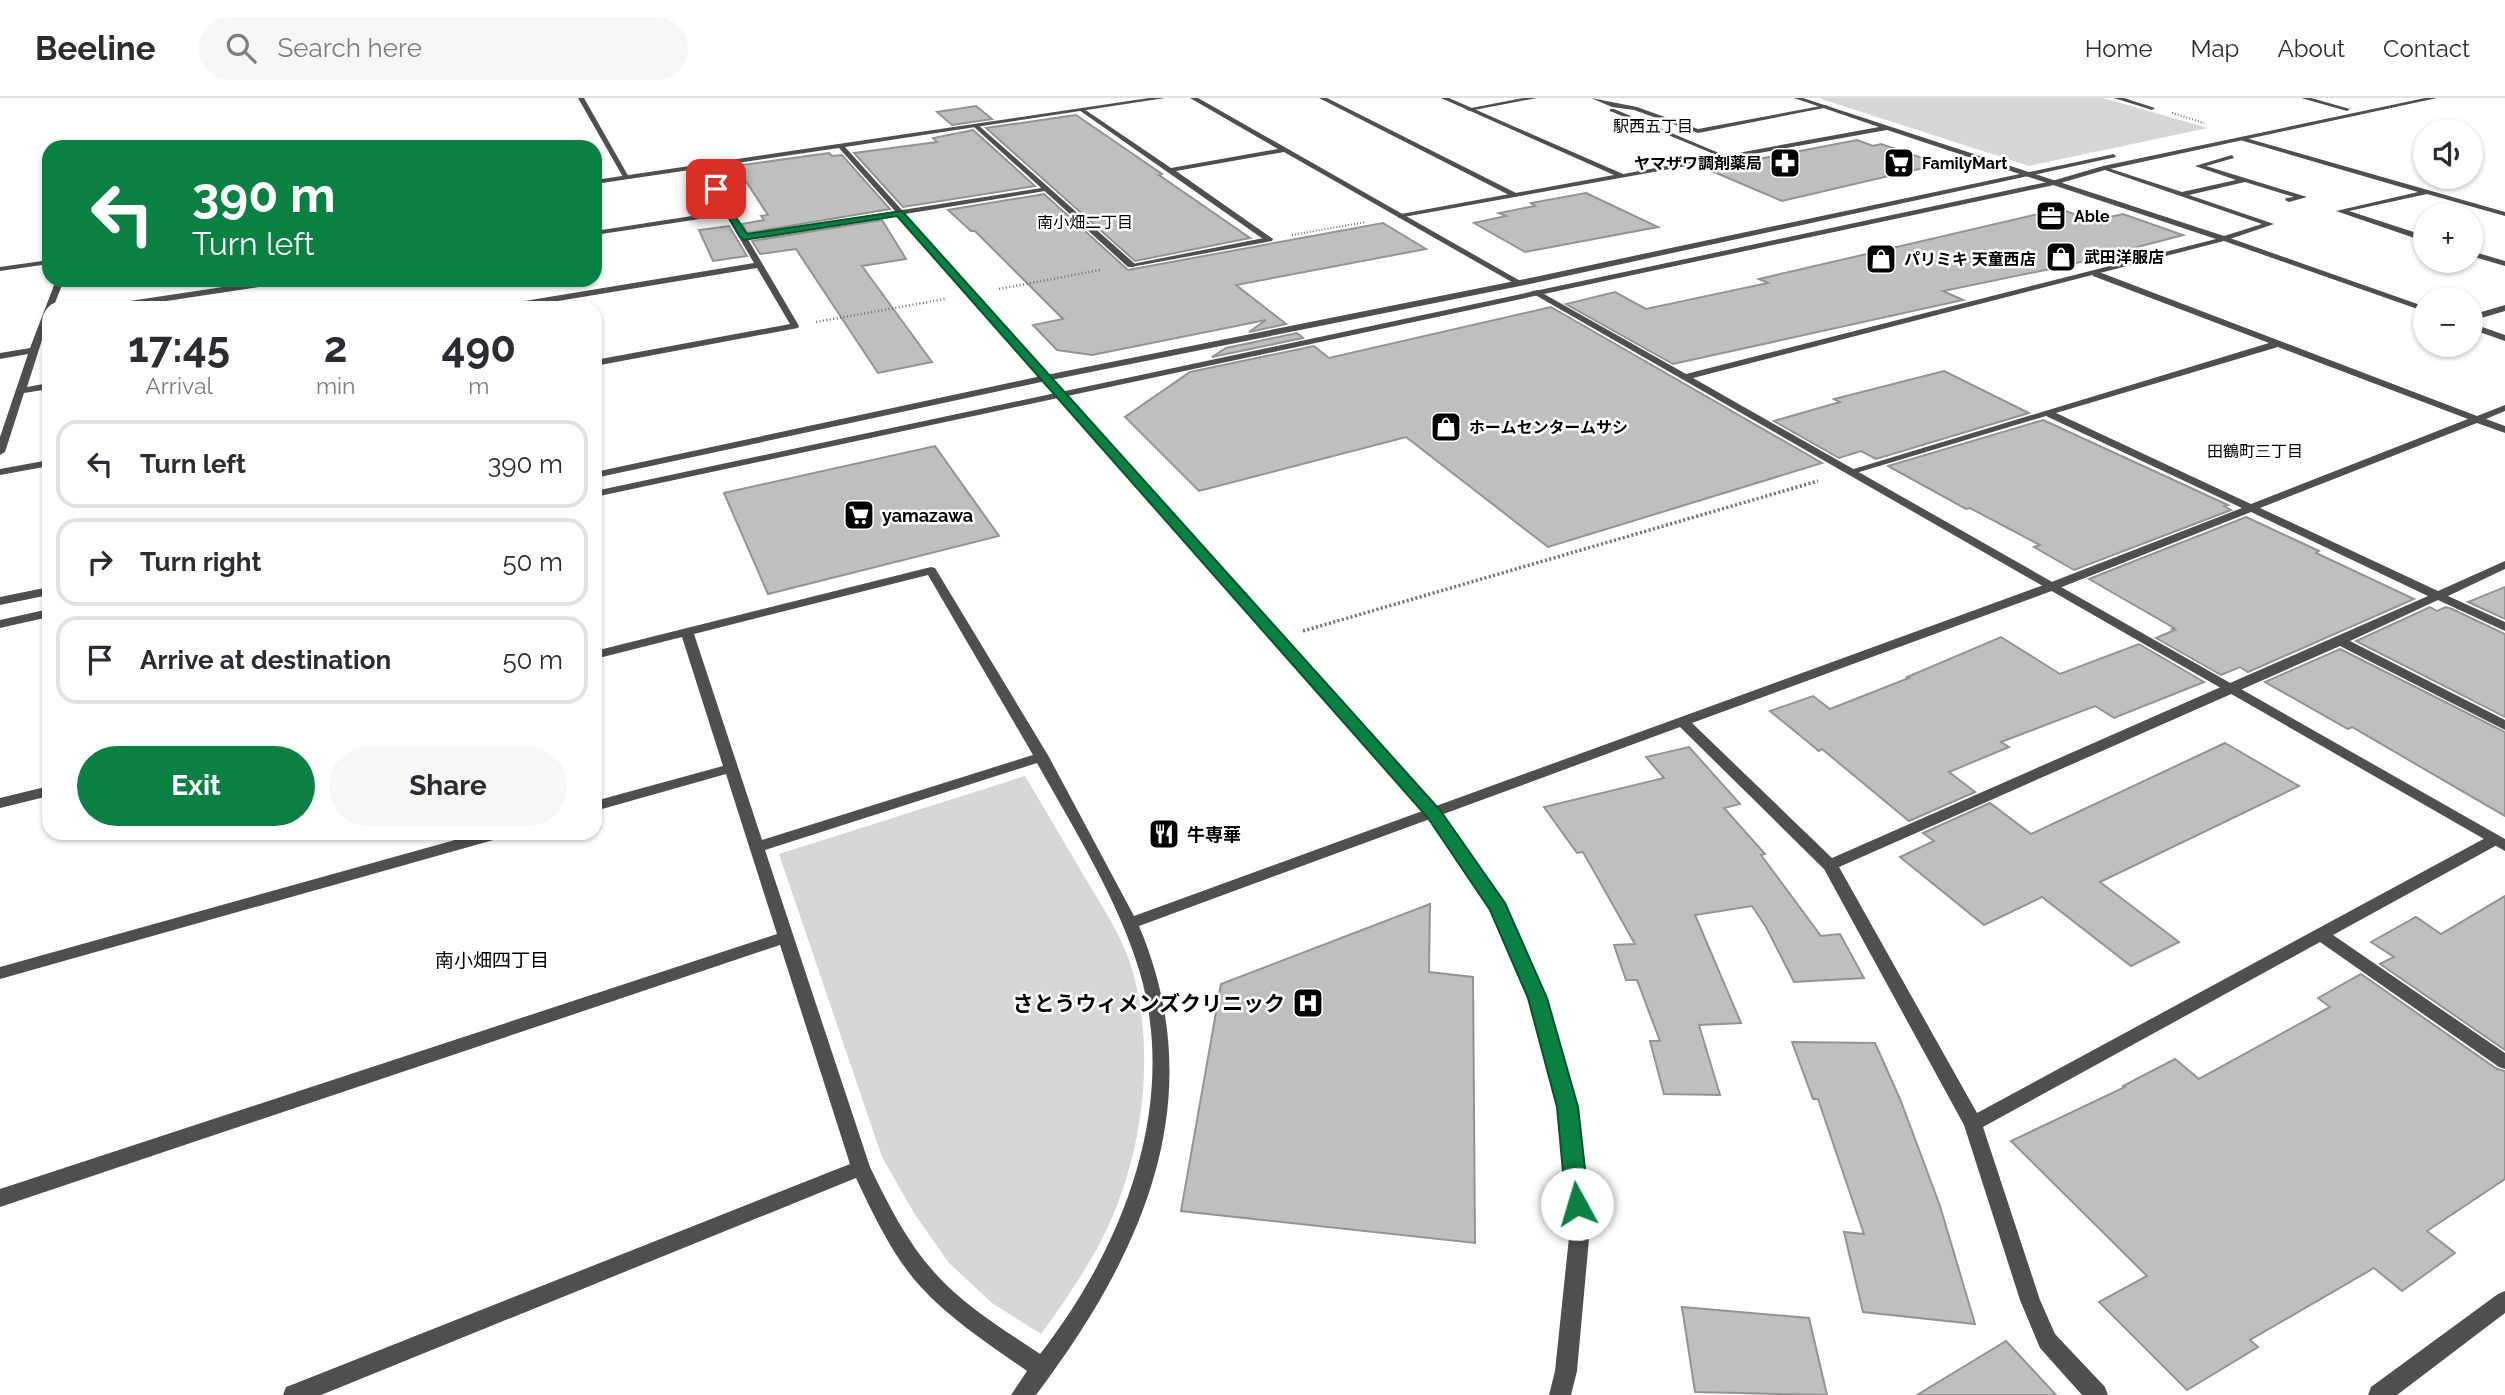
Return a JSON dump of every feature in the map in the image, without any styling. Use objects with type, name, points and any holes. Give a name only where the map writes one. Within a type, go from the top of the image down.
[{"type":"street","points":[[580,98],[627,177]]},
{"type":"street","points":[[602,181],[1162,98]]},
{"type":"street","points":[[1192,98],[1520,283]]},
{"type":"street","points":[[1322,98],[1516,195]]},
{"type":"street","points":[[1444,98],[1623,176]]},
{"type":"street","points":[[1469,109],[1534,98]]},
{"type":"street","points":[[1594,98],[1614,106],[1635,108],[1698,131],[1826,107]]},
{"type":"street","points":[[1797,98],[2224,239],[2413,305]]},
{"type":"street","points":[[2117,98],[2152,108]]},
{"type":"street","points":[[2304,98],[2347,109]]},
{"type":"street","points":[[602,492],[2053,183],[2103,168],[2399,98]]},
{"type":"street","points":[[602,473],[1046,378],[1520,283],[2028,174],[2434,98]]},
{"type":"street","points":[[1614,106],[1612,111],[1728,158]]},
{"type":"street","points":[[1082,110],[1269,239]]},
{"type":"street","points":[[975,125],[1131,265],[1269,239]]},
{"type":"street","points":[[1401,216],[1887,128]]},
{"type":"street","points":[[2239,135],[2505,214]]},
{"type":"street","points":[[841,146],[1434,814],[1499,908],[1538,998],[1567,1107],[1580,1228],[1566,1371],[1560,1395]]},
{"type":"street","points":[[1171,170],[1285,150]]},
{"type":"street","points":[[2232,158],[2198,166],[2303,197],[2289,200]]},
{"type":"street","points":[[602,362],[795,326],[702,166]]},
{"type":"street","points":[[1684,377],[2096,274],[2270,224],[2103,168]]},
{"type":"street","points":[[2181,195],[2245,180]]},
{"type":"street","points":[[744,237],[1045,189]]},
{"type":"street","points":[[2413,235],[2340,211],[2427,192]]},
{"type":"street","points":[[2233,211],[2244,208]]},
{"type":"street","points":[[602,232],[729,212]]},
{"type":"street","points":[[2483,257],[2505,264]]},
{"type":"street","points":[[0,269],[42,263]]},
{"type":"street","points":[[542,301],[759,265]]},
{"type":"street","points":[[2096,274],[2505,430]]},
{"type":"street","points":[[149,301],[240,287]]},
{"type":"street","points":[[1534,292],[1852,471],[2499,843]]},
{"type":"street","points":[[2483,314],[2505,307]]},
{"type":"street","points":[[0,452],[42,329]]},
{"type":"street","points":[[2483,330],[2505,338]]},
{"type":"street","points":[[1852,471],[2277,344]]},
{"type":"street","points":[[0,356],[34,351]]},
{"type":"street","points":[[20,391],[42,387]]},
{"type":"street","points":[[1131,923],[2053,586],[2505,408]]},
{"type":"street","points":[[2050,414],[2505,627]]},
{"type":"street","points":[[0,472],[42,464]]},
{"type":"street","points":[[1830,864],[2340,641],[2505,565]]},
{"type":"street","points":[[602,653],[931,571],[1042,757],[1131,923],[1148,969],[1159,1023],[1161,1081],[1155,1145],[1138,1200],[1116,1254],[1084,1311],[1022,1395]]},
{"type":"street","points":[[0,601],[42,592]]},
{"type":"street","points":[[0,624],[42,615]]},
{"type":"street","points":[[687,633],[861,1168],[887,1224],[928,1280],[979,1325],[1043,1369]]},
{"type":"street","points":[[2340,641],[2505,726]]},
{"type":"street","points":[[1683,722],[1830,864],[1973,1124],[2030,1300],[2047,1340],[2097,1395]]},
{"type":"street","points":[[757,847],[1042,757]]},
{"type":"street","points":[[602,804],[731,768]]},
{"type":"street","points":[[0,803],[42,793]]},
{"type":"street","points":[[0,972],[474,840]]},
{"type":"street","points":[[1973,1124],[2499,843]]},
{"type":"street","points":[[2321,936],[2505,1062]]},
{"type":"street","points":[[0,1198],[786,937]]},
{"type":"street","points":[[294,1395],[861,1168]]},
{"type":"street","points":[[2379,1395],[2505,1301]]},
{"type":"path","points":[[2152,108],[2239,135]]},
{"type":"path","points":[[1269,239],[1401,216]]},
{"type":"path","points":[[795,326],[1131,265]]},
{"type":"path","points":[[1278,638],[1852,471]]},
{"type":"shaded area","points":[[1818,98],[2103,98],[2208,128],[2029,166]]},
{"type":"shaded area","points":[[1025,776],[1109,918],[1126,952],[1141,1011],[1144,1046],[1140,1119],[1123,1189],[1094,1254],[1041,1334],[992,1303],[949,1263],[914,1213],[882,1157],[779,854]]},
{"type":"building","points":[[976,106],[992,119],[952,125],[937,112]]},
{"type":"building","points":[[1076,115],[1250,238],[1135,261],[986,128]]},
{"type":"building","points":[[973,130],[1035,186],[903,207],[854,153],[937,142],[933,138]]},
{"type":"building","points":[[1857,140],[1873,146],[1881,144],[1940,164],[1782,201],[1707,169]]},
{"type":"building","points":[[829,153],[832,156],[842,155],[890,209],[747,233],[742,224],[764,220],[761,216],[768,215],[736,166]]},
{"type":"building","points":[[1586,193],[1658,227],[1525,252],[1474,223],[1506,216],[1499,213],[1535,206],[1531,203]]},
{"type":"building","points":[[1044,194],[1128,270],[1383,223],[1426,249],[1236,285],[1286,324],[1249,332],[1266,320],[1092,355],[1057,350],[1033,325],[1063,319],[975,231],[971,231],[948,210]]},
{"type":"building","points":[[2060,209],[2093,221],[2123,214],[2183,235],[2065,266],[1943,291],[1963,300],[1673,364],[1566,304],[1615,292],[1646,309],[1768,283],[1759,279]]},
{"type":"building","points":[[882,220],[906,259],[862,266],[932,362],[878,373],[796,249],[760,254],[752,241]]},
{"type":"building","points":[[729,226],[747,256],[713,261],[699,230]]},
{"type":"building","name":"ホームセンタームサシ","points":[[1551,307],[1822,463],[1548,547],[1406,437],[1199,491],[1125,417],[1190,372],[1314,346],[1329,358]]},
{"type":"building","points":[[1297,333],[1303,338],[1212,357],[1226,348]]},
{"type":"building","points":[[1944,371],[2029,413],[1876,459],[1861,451],[1839,458],[1774,421],[1840,402],[1834,399]]},
{"type":"building","points":[[2043,420],[2228,505],[2224,506],[2231,510],[2074,570],[2034,547],[2040,545],[1970,508],[1966,509],[1888,466]]},
{"type":"building","name":"yamazawa","points":[[935,446],[999,536],[768,594],[724,493]]},
{"type":"building","points":[[2246,517],[2414,599],[2248,672],[2240,667],[2221,675],[2156,638],[2175,630],[2172,629],[2174,628],[2089,579]]},
{"type":"building","points":[[2505,587],[2505,619],[2468,602]]},
{"type":"building","points":[[2430,607],[2437,611],[2446,607],[2452,609],[2505,634],[2505,717],[2356,641]]},
{"type":"building","points":[[2001,637],[2060,674],[2139,644],[2204,682],[2114,718],[2095,706],[2001,742],[2009,747],[1949,772],[1975,792],[1909,821],[1822,749],[1819,751],[1770,711],[1813,696],[1830,709]]},
{"type":"building","points":[[2340,649],[2505,732],[2505,816],[2352,727],[2348,729],[2265,682]]},
{"type":"building","points":[[2225,743],[2299,786],[2100,882],[2179,942],[2131,966],[2042,897],[1984,925],[1900,857],[1934,841],[1923,833],[1990,803],[2031,834]]},
{"type":"building","points":[[1689,747],[1740,804],[1724,808],[1765,854],[1761,855],[1821,936],[1840,934],[1864,978],[1794,982],[1752,906],[1695,915],[1741,1023],[1699,1025],[1720,1095],[1664,1094],[1650,1041],[1660,1041],[1637,980],[1626,980],[1614,945],[1635,944],[1583,852],[1577,853],[1544,807],[1664,778],[1646,757]]},
{"type":"building","points":[[2505,896],[2505,1050],[2380,964],[2394,957],[2371,942],[2416,917],[2441,934]]},
{"type":"building","points":[[1430,904],[1429,972],[1473,977],[1475,1243],[1181,1211],[1221,984]]},
{"type":"building","points":[[2361,974],[2497,1069],[2505,1071],[2505,1179],[2427,1231],[2455,1253],[2402,1291],[2374,1268],[2250,1340],[2258,1347],[2187,1390],[2099,1302],[2147,1276],[2011,1141],[2125,1087],[2123,1086],[2175,1059],[2199,1079],[2330,1007],[2318,998]]},
{"type":"building","points":[[1792,1042],[1875,1043],[1900,1099],[1940,1206],[1975,1324],[1863,1312],[1844,1232],[1864,1234],[1818,1099],[1813,1099]]},
{"type":"building","points":[[1682,1307],[1809,1318],[1827,1395],[1695,1392]]},
{"type":"building","points":[[2006,1341],[2056,1395],[1917,1395]]},
{"type":"place","name":"ヤマザワ調剤薬局","points":[[1785,163]]},
{"type":"place","name":"FamilyMart","points":[[1899,163]]},
{"type":"place","name":"Able","points":[[2051,216]]},
{"type":"place","name":"武田洋服店","points":[[2061,257]]},
{"type":"place","name":"パリミキ 天童西店","points":[[1881,259]]},
{"type":"place","name":"ホームセンタームサシ","points":[[1446,427]]},
{"type":"place","name":"yamazawa","points":[[859,515]]},
{"type":"place","name":"牛専華","points":[[1164,834]]},
{"type":"place","name":"さとうウィメンズクリニック","points":[[1308,1003]]},
{"type":"district","name":"駅西五丁目","points":[[1653,126]]},
{"type":"district","name":"南小畑二丁目","points":[[1085,222]]},
{"type":"district","name":"田鶴町三丁目","points":[[2255,451]]},
{"type":"district","name":"南小畑四丁目","points":[[492,960]]},
{"type":"route","points":[[716,189],[744,237],[899,213],[1434,814],[1499,908],[1538,998],[1567,1107],[1577,1204]]}]
